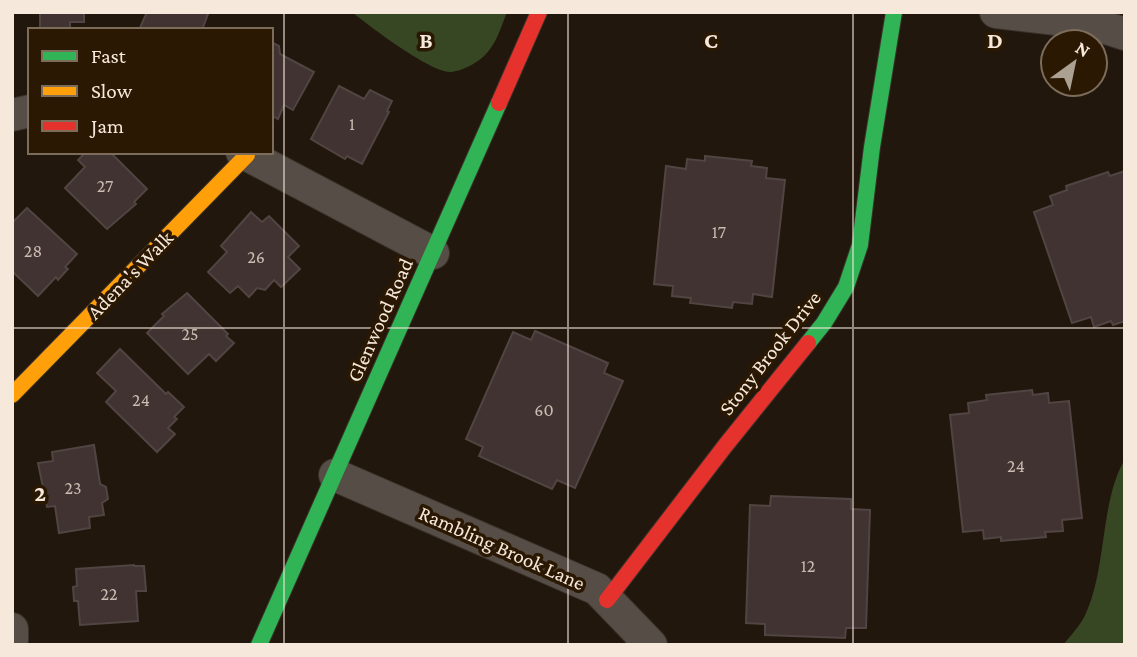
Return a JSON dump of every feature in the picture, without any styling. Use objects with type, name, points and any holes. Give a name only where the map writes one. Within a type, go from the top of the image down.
[{"type":"street","name":"Glenwood Road","points":[[259,645],[540,12]]},
{"type":"street","name":"Stony Brook Drive","points":[[607,600],[824,323],[846,287],[860,245],[872,147],[894,12]]},
{"type":"street","points":[[996,12],[1091,23],[1125,34]]},
{"type":"street","name":"Adena's Walk","points":[[12,395],[245,154],[433,253]]},
{"type":"street","name":"Rambling Brook Lane","points":[[335,475],[597,589],[651,645]]},
{"type":"street","points":[[12,629],[12,640]]},
{"type":"green space","points":[[352,12],[507,12],[488,52],[468,67],[450,72],[415,57]]},
{"type":"green space","points":[[1125,459],[1125,645],[1063,645],[1081,622],[1093,595],[1111,494]]},
{"type":"building","points":[[40,12],[84,12],[84,22],[70,22],[70,28],[40,28]]},
{"type":"building","points":[[147,12],[208,14],[203,28],[140,28]]},
{"type":"building","points":[[273,43],[279,46],[280,54],[314,72],[293,110],[284,105],[278,119],[273,116]]},
{"type":"building","points":[[339,86],[364,99],[370,90],[392,101],[362,164],[347,156],[345,159],[311,139]]},
{"type":"building","points":[[84,154],[112,154],[147,189],[134,202],[136,204],[107,229],[65,188],[85,167],[78,160]]},
{"type":"building","points":[[705,156],[752,161],[751,166],[767,168],[766,178],[785,180],[772,297],[753,294],[752,304],[733,302],[732,308],[690,303],[691,298],[672,296],[673,286],[654,284],[666,166],[686,169],[687,159],[705,161]]},
{"type":"building","points":[[1125,171],[1125,321],[1113,325],[1111,321],[1094,327],[1091,317],[1072,323],[1034,212],[1053,205],[1050,196],[1067,190],[1066,186],[1108,172],[1110,176]]},
{"type":"building","points":[[27,208],[77,254],[58,280],[56,277],[38,296],[12,271],[12,223]]},
{"type":"building","points":[[251,212],[262,222],[269,216],[299,246],[288,257],[300,269],[281,287],[274,280],[265,290],[257,288],[249,297],[238,286],[230,293],[208,272],[227,252],[221,246]]},
{"type":"building","points":[[187,293],[234,343],[216,361],[209,354],[188,374],[147,333],[164,316],[162,314]]},
{"type":"building","points":[[535,331],[608,363],[604,373],[623,381],[575,488],[557,480],[552,489],[479,456],[483,447],[466,439],[513,332],[531,340]]},
{"type":"building","points":[[120,349],[166,394],[168,392],[184,407],[168,428],[175,434],[157,452],[106,402],[116,391],[97,373]]},
{"type":"building","points":[[1032,390],[1033,395],[1048,393],[1049,403],[1069,401],[1082,518],[1062,520],[1063,531],[1045,532],[1046,537],[1001,541],[1001,537],[984,539],[983,530],[963,532],[950,415],[969,413],[968,403],[987,400],[986,395]]},
{"type":"building","points":[[94,445],[100,484],[106,487],[108,499],[102,503],[104,515],[89,517],[90,528],[59,533],[55,506],[47,507],[38,463],[53,461],[52,452]]},
{"type":"building","points":[[771,496],[851,499],[851,509],[870,510],[866,628],[846,628],[845,638],[765,635],[765,624],[746,623],[750,505],[770,506]]},
{"type":"building","points":[[144,566],[146,591],[136,591],[138,621],[80,625],[78,601],[74,601],[73,587],[77,586],[76,569]]},
{"type":"traffic: fast","points":[[808,343],[846,287],[860,245],[872,147],[894,12]]},
{"type":"traffic: fast","points":[[259,645],[499,103]]},
{"type":"traffic: slow","points":[[12,395],[247,155]]},
{"type":"traffic: jam","points":[[499,103],[539,12]]},
{"type":"traffic: jam","points":[[607,600],[808,343]]}]
